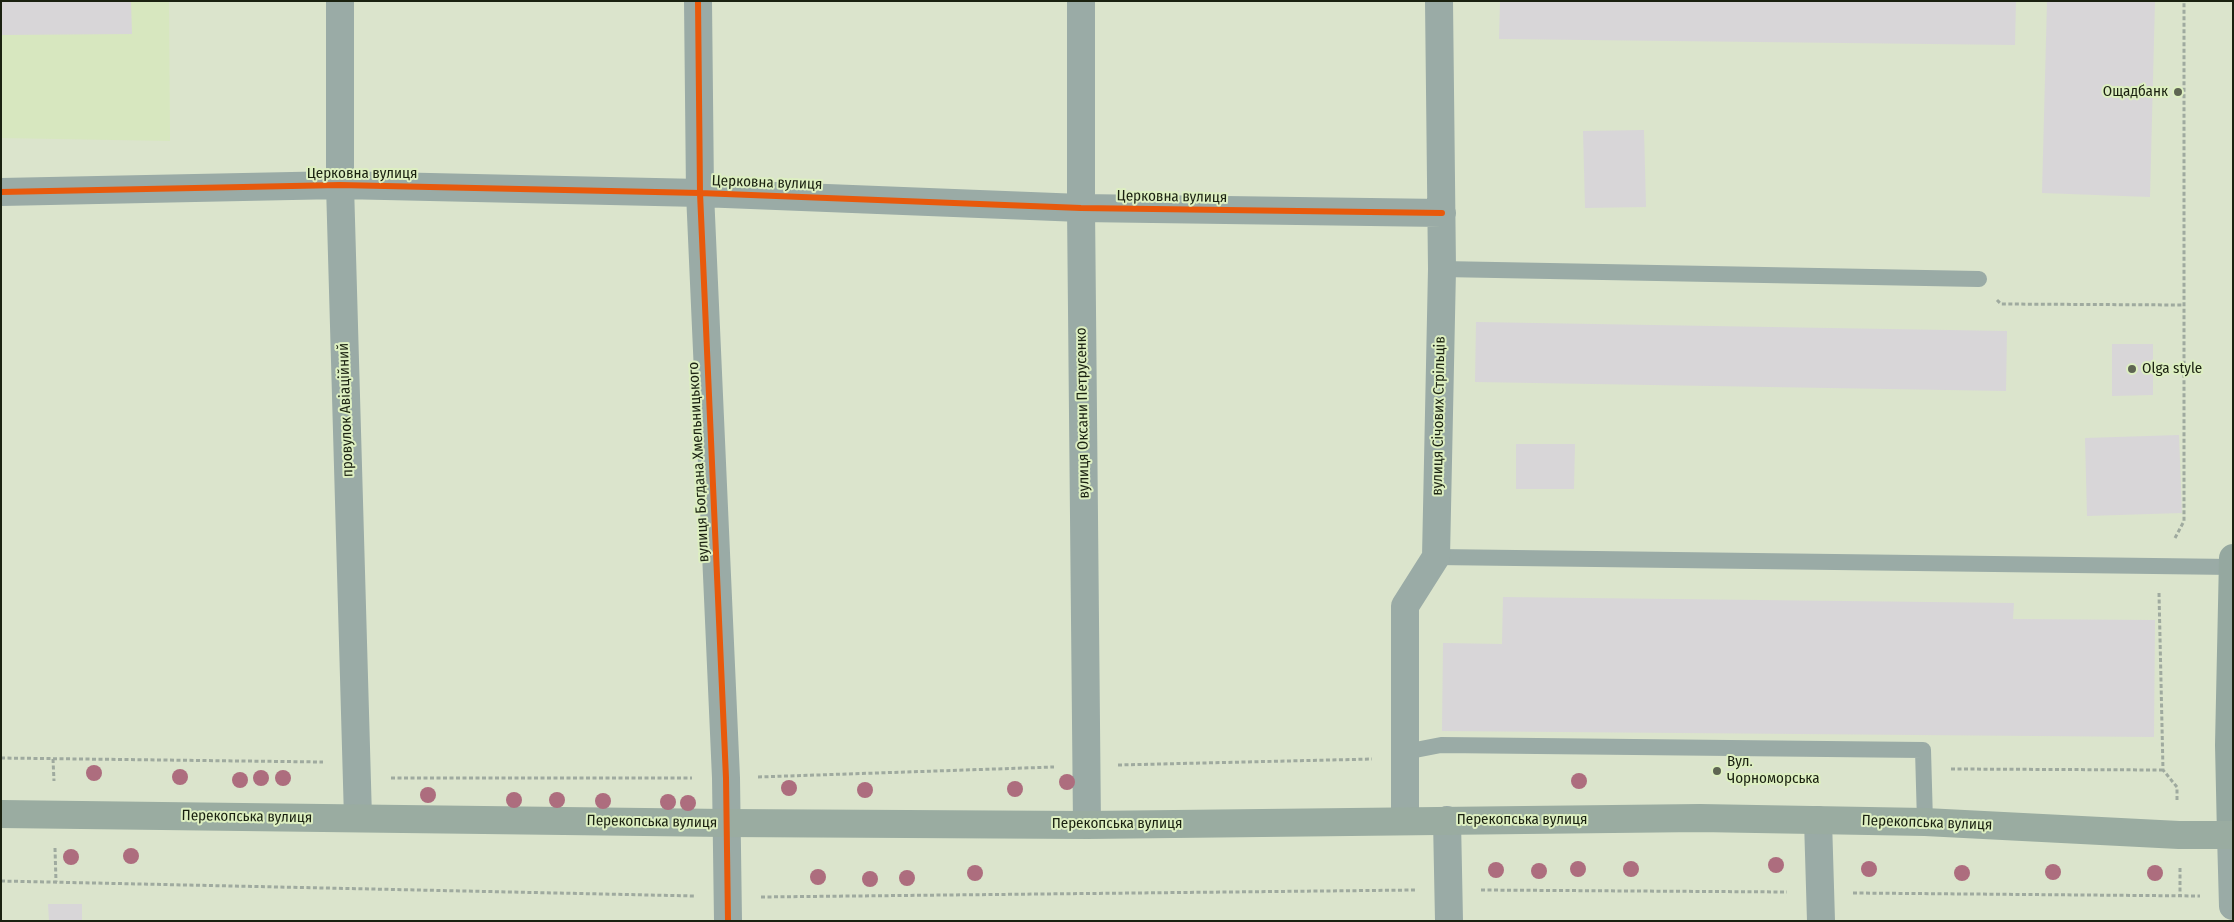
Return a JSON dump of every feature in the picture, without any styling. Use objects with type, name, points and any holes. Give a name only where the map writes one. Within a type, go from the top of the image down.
[{"type":"main road","name":"Перекопська вулиця","points":[[1,814],[725,823],[1087,825],[1700,818],[1925,822],[2179,835],[2232,835]]},
{"type":"street","name":"провулок Авіаційний","points":[[340,1],[340,185],[358,818]]},
{"type":"street","name":"вулиця Богдана Хмельницького","points":[[698,1],[700,193],[726,778],[725,823],[728,909]]},
{"type":"street","name":"вулиця Оксани Петрусенко","points":[[1081,1],[1081,208],[1087,825]]},
{"type":"street","name":"вулиця Січових Стрільців","points":[[1436,557],[1442,269],[1439,1]]},
{"type":"street","name":"Церковна вулиця","points":[[1,192],[340,185],[700,193],[1081,208],[1442,213]]},
{"type":"street","points":[[1405,821],[1405,606],[1436,557]]},
{"type":"street","points":[[2233,558],[2229,745],[2233,906]]},
{"type":"street","points":[[1447,820],[1449,921]]},
{"type":"street","points":[[1818,820],[1821,921]]},
{"type":"lane","points":[[1442,269],[1979,279]]},
{"type":"lane","points":[[1436,557],[2232,567]]},
{"type":"lane","points":[[1405,752],[1441,745],[1923,750],[1925,822]]},
{"type":"path","points":[[2163,770],[2159,566],[2184,522],[2184,1]]},
{"type":"path","points":[[1979,279],[2000,304],[2183,304]]},
{"type":"path","points":[[1,758],[326,762],[357,778],[726,778],[1087,766],[1386,759],[1405,752]]},
{"type":"path","points":[[1,881],[728,909],[1448,890],[2180,896]]},
{"type":"shaded area","points":[[1,1],[169,1],[170,141],[1,138]]},
{"type":"building","points":[[1,1],[131,1],[132,34],[1,35]]},
{"type":"building","points":[[1500,1],[2016,1],[2015,45],[1499,39]]},
{"type":"building","points":[[2047,1],[2155,1],[2150,197],[2042,193]]},
{"type":"building","points":[[1644,130],[1646,207],[1585,208],[1583,131]]},
{"type":"building","points":[[1476,322],[2007,331],[2006,391],[1475,382]]},
{"type":"building","points":[[2112,344],[2153,344],[2153,395],[2112,396]]},
{"type":"building","points":[[2179,435],[2182,513],[2087,516],[2085,438]]},
{"type":"building","points":[[1516,444],[1575,444],[1574,489],[1516,489]]},
{"type":"building","points":[[1503,597],[2014,603],[2013,619],[2155,620],[2154,737],[1442,731],[1443,643],[1502,644]]},
{"type":"building","points":[[48,904],[82,904],[82,921],[49,921]]},
{"type":"cycle path","points":[[698,1],[700,193],[726,778],[728,921]]},
{"type":"cycle path","points":[[1,192],[340,185],[700,193],[1081,208],[1442,213]]},
{"type":"place","name":"Ощадбанк","points":[[2178,92]]},
{"type":"place","name":"Olga style","points":[[2132,369]]},
{"type":"place","name":"Вул. Чорноморська","points":[[1717,771]]}]
